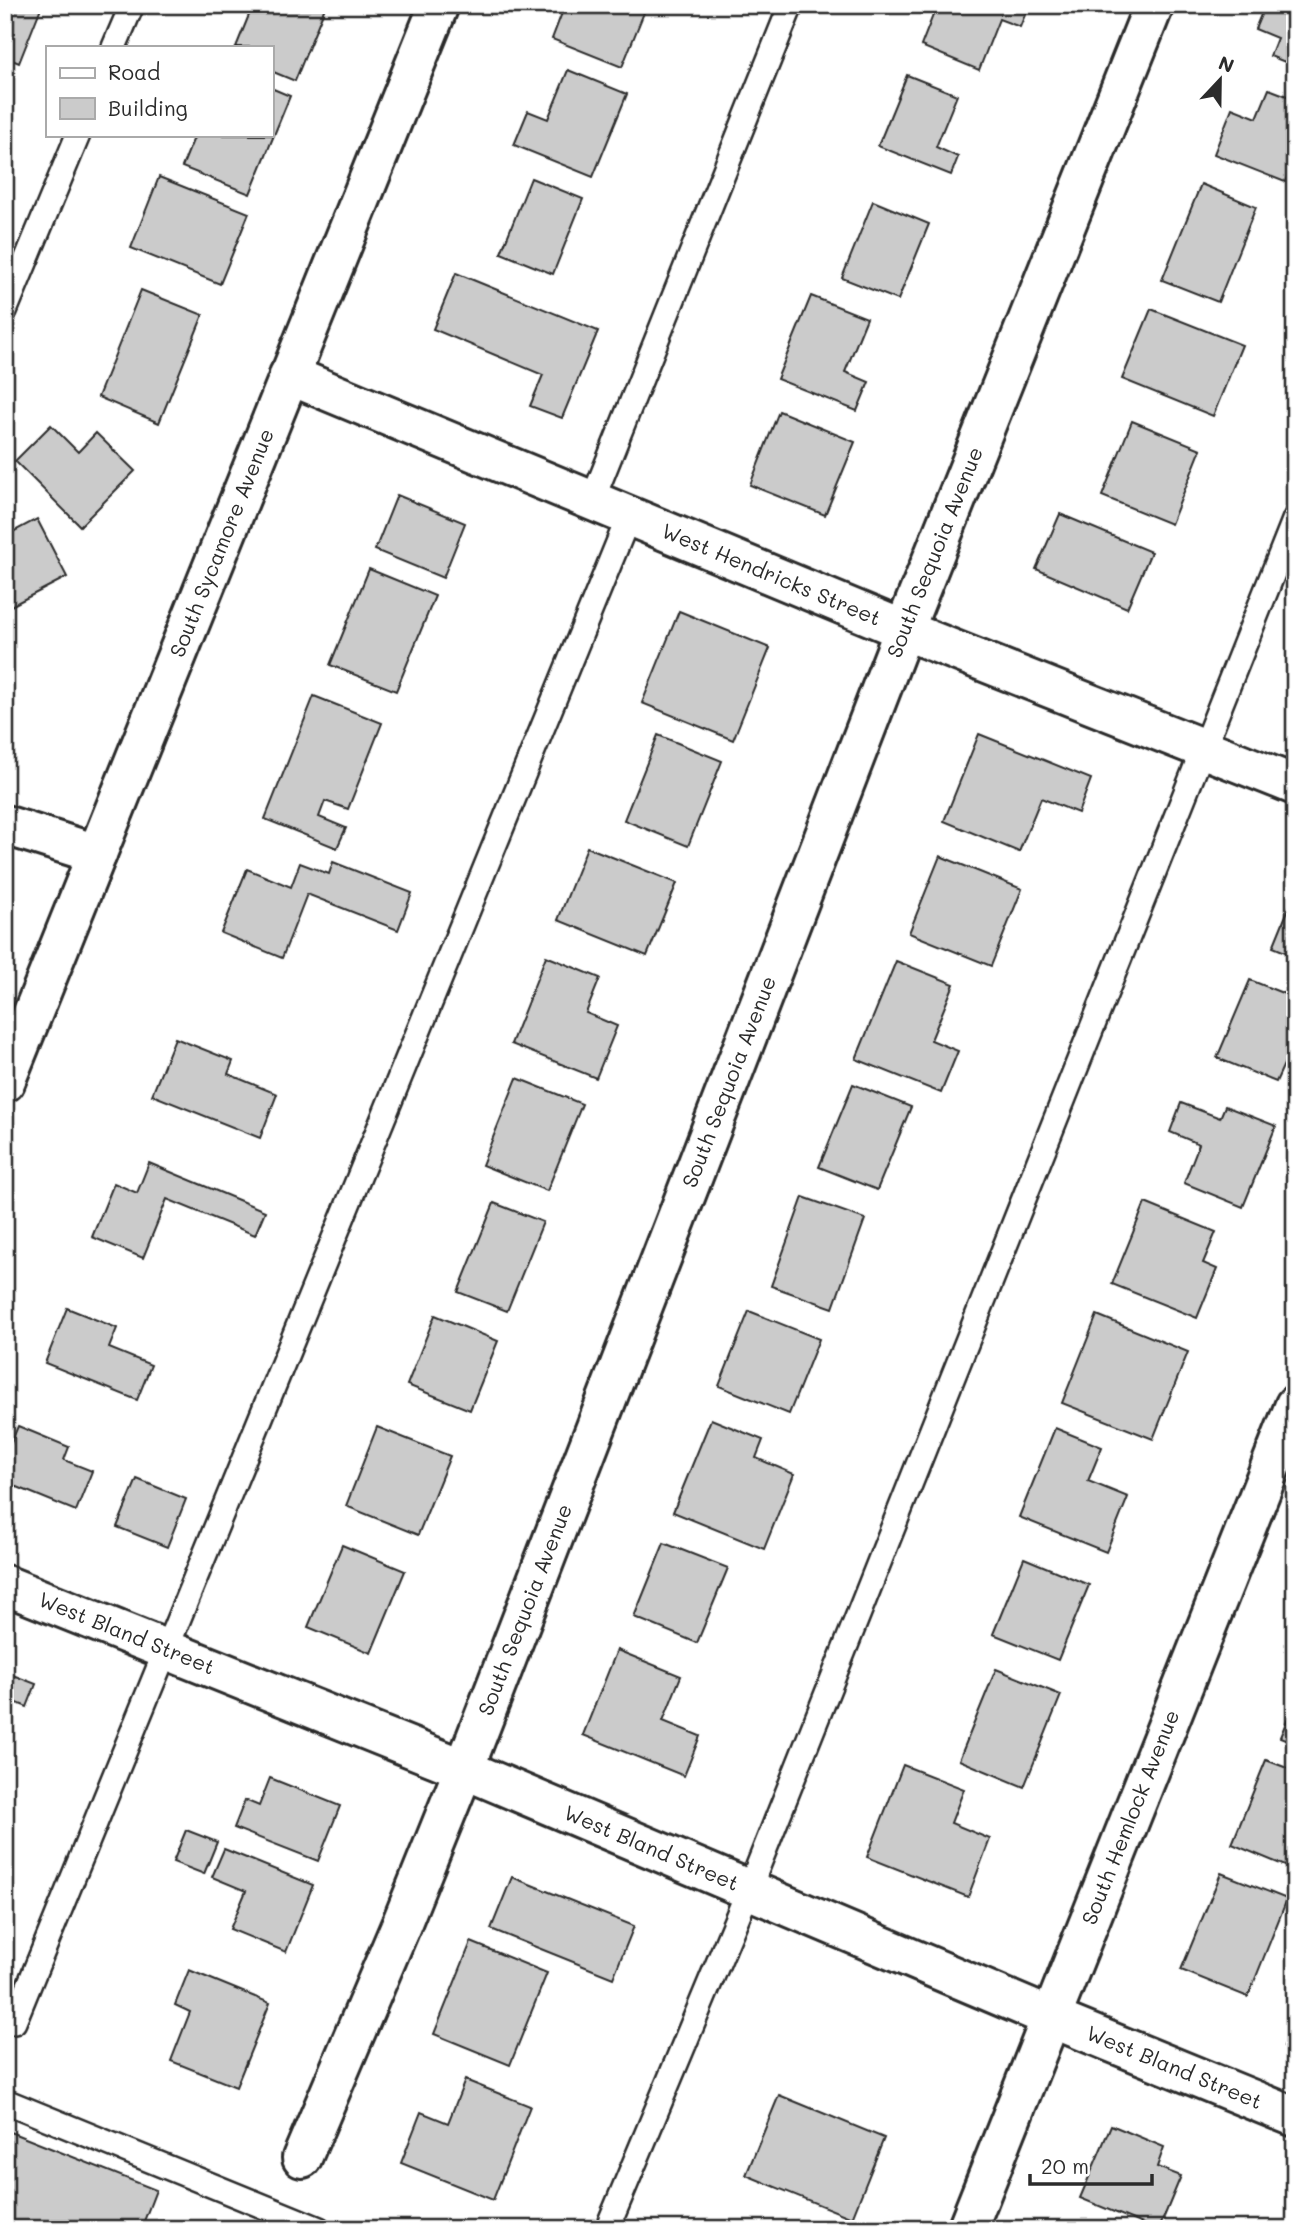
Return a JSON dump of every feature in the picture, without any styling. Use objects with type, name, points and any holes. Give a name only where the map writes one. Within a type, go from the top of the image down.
[{"type":"street","name":"South Sycamore Avenue","points":[[5,1083],[439,5]]},
{"type":"street","name":"South Sequoia Avenue","points":[[302,2158],[464,1769],[904,630],[1154,5]]},
{"type":"street","name":"West Hendricks Street","points":[[289,375],[904,630],[1295,785]]},
{"type":"street","points":[[5,825],[97,854]]},
{"type":"street","name":"South Hemlock Avenue","points":[[967,2229],[1295,1405]]},
{"type":"street","name":"West Bland Street","points":[[5,1586],[464,1769],[1052,2018],[1295,2117]]},
{"type":"lane","points":[[114,46],[132,5]]},
{"type":"lane","points":[[592,501],[791,5]]},
{"type":"lane","points":[[5,311],[78,136]]},
{"type":"lane","points":[[14,2022],[629,516]]},
{"type":"lane","points":[[607,2229],[749,1889],[1295,519]]},
{"type":"lane","points":[[5,2101],[319,2229]]},
{"type":"building","points":[[5,5],[42,5],[19,63],[5,57]]},
{"type":"building","points":[[253,5],[326,5],[295,81],[273,72],[273,46],[236,46]]},
{"type":"building","points":[[565,5],[647,5],[622,67],[552,39]]},
{"type":"building","points":[[937,5],[1029,5],[1020,27],[999,19],[979,70],[921,46]]},
{"type":"building","points":[[1265,5],[1295,5],[1295,66],[1270,56],[1277,38],[1255,29]]},
{"type":"building","points":[[568,70],[627,94],[593,177],[514,145],[528,111],[548,119]]},
{"type":"building","points":[[907,75],[957,95],[936,147],[958,157],[951,175],[878,146]]},
{"type":"building","points":[[273,89],[290,96],[250,194],[182,167],[195,136],[273,136]]},
{"type":"building","points":[[1269,89],[1295,99],[1295,157],[1285,182],[1214,154],[1232,108],[1257,118]]},
{"type":"building","points":[[159,177],[249,213],[220,284],[131,248]]},
{"type":"building","points":[[531,178],[583,199],[553,274],[501,253]]},
{"type":"building","points":[[1201,184],[1256,207],[1218,302],[1162,280]]},
{"type":"building","points":[[873,201],[929,224],[898,300],[842,278]]},
{"type":"building","points":[[456,273],[598,331],[562,418],[530,406],[543,375],[433,329]]},
{"type":"building","points":[[141,290],[203,315],[159,423],[98,397]]},
{"type":"building","points":[[811,296],[867,318],[845,372],[869,382],[857,411],[777,379]]},
{"type":"building","points":[[1151,309],[1242,345],[1213,416],[1122,379]]},
{"type":"building","points":[[1295,317],[1295,336],[1288,333]]},
{"type":"building","points":[[779,411],[855,442],[825,515],[750,485]]},
{"type":"building","points":[[1132,421],[1201,449],[1171,524],[1102,496]]},
{"type":"building","points":[[51,425],[78,452],[96,433],[135,471],[80,526],[15,461]]},
{"type":"building","points":[[397,495],[465,523],[443,578],[375,550]]},
{"type":"building","points":[[1060,514],[1151,552],[1127,608],[1036,569]]},
{"type":"building","points":[[37,519],[67,577],[5,609],[5,536]]},
{"type":"building","points":[[369,569],[435,596],[396,691],[330,665]]},
{"type":"building","points":[[679,611],[770,648],[733,740],[642,703]]},
{"type":"building","points":[[314,696],[382,723],[348,809],[325,801],[319,817],[346,828],[337,848],[265,819]]},
{"type":"building","points":[[979,734],[1091,779],[1078,813],[1041,798],[1019,852],[944,821]]},
{"type":"building","points":[[658,735],[722,761],[688,846],[624,820]]},
{"type":"building","points":[[587,847],[677,883],[647,956],[558,920]]},
{"type":"building","points":[[940,856],[1022,889],[991,966],[909,933]]},
{"type":"building","points":[[333,862],[412,893],[398,930],[307,894],[282,958],[221,933],[247,869],[291,887],[300,863],[329,874]]},
{"type":"building","points":[[1295,893],[1295,956],[1273,947]]},
{"type":"building","points":[[546,956],[600,978],[586,1013],[617,1026],[596,1078],[511,1044]]},
{"type":"building","points":[[896,961],[954,984],[931,1040],[958,1051],[941,1093],[856,1059]]},
{"type":"building","points":[[1250,980],[1295,998],[1295,1040],[1276,1082],[1217,1058]]},
{"type":"building","points":[[175,1038],[233,1061],[228,1074],[277,1094],[260,1138],[152,1095]]},
{"type":"building","points":[[517,1078],[582,1104],[547,1191],[482,1165]]},
{"type":"building","points":[[853,1084],[911,1107],[877,1190],[819,1167]]},
{"type":"building","points":[[1181,1103],[1220,1118],[1225,1106],[1276,1126],[1243,1207],[1184,1183],[1199,1144],[1170,1132]]},
{"type":"building","points":[[149,1163],[265,1211],[255,1235],[167,1199],[143,1258],[92,1237],[114,1183],[137,1193]]},
{"type":"building","points":[[803,1197],[865,1219],[833,1308],[771,1286]]},
{"type":"building","points":[[494,1203],[543,1222],[507,1311],[458,1292]]},
{"type":"building","points":[[1145,1203],[1216,1232],[1203,1263],[1217,1269],[1197,1318],[1112,1284]]},
{"type":"building","points":[[67,1308],[117,1328],[109,1348],[151,1365],[137,1400],[45,1363]]},
{"type":"building","points":[[749,1311],[819,1339],[789,1414],[719,1386]]},
{"type":"building","points":[[435,1315],[498,1341],[470,1410],[407,1385]]},
{"type":"building","points":[[1097,1315],[1188,1352],[1153,1439],[1062,1403]]},
{"type":"building","points":[[711,1419],[763,1440],[756,1458],[794,1474],[764,1549],[673,1512]]},
{"type":"building","points":[[18,1426],[69,1447],[64,1460],[92,1471],[76,1511],[5,1482],[5,1457]]},
{"type":"building","points":[[377,1427],[450,1456],[418,1535],[346,1506]]},
{"type":"building","points":[[1055,1428],[1102,1447],[1088,1481],[1128,1497],[1106,1552],[1019,1517]]},
{"type":"building","points":[[137,1479],[186,1499],[167,1547],[117,1527]]},
{"type":"building","points":[[664,1543],[728,1568],[697,1643],[634,1617]]},
{"type":"building","points":[[342,1545],[405,1571],[371,1653],[308,1627]]},
{"type":"building","points":[[1024,1558],[1089,1585],[1058,1660],[993,1634]]},
{"type":"building","points":[[617,1650],[681,1676],[663,1721],[700,1736],[684,1776],[583,1735]]},
{"type":"building","points":[[996,1669],[1061,1695],[1024,1787],[959,1760]]},
{"type":"building","points":[[5,1672],[36,1684],[27,1707],[5,1698]]},
{"type":"building","points":[[1295,1701],[1295,1743],[1280,1737]]},
{"type":"building","points":[[1266,1760],[1295,1771],[1295,1870],[1232,1844]]},
{"type":"building","points":[[903,1765],[964,1789],[951,1823],[990,1839],[968,1897],[867,1857]]},
{"type":"building","points":[[270,1778],[340,1806],[318,1861],[234,1828],[245,1800],[259,1806]]},
{"type":"building","points":[[186,1830],[217,1842],[204,1874],[173,1862]]},
{"type":"building","points":[[224,1849],[313,1885],[286,1952],[230,1929],[246,1891],[212,1877]]},
{"type":"building","points":[[1221,1873],[1287,1899],[1248,1997],[1181,1970]]},
{"type":"building","points":[[512,1877],[634,1926],[613,1978],[491,1929]]},
{"type":"building","points":[[471,1942],[547,1973],[510,2065],[434,2034]]},
{"type":"building","points":[[189,1970],[270,2003],[236,2087],[171,2061],[190,2012],[175,2005]]},
{"type":"building","points":[[1295,2019],[1295,2051],[1284,2046]]},
{"type":"building","points":[[465,2080],[530,2106],[493,2200],[401,2163],[421,2112],[448,2123]]},
{"type":"building","points":[[779,2095],[884,2138],[852,2218],[746,2175]]},
{"type":"building","points":[[1111,2125],[1164,2147],[1157,2167],[1181,2176],[1159,2229],[1080,2198]]},
{"type":"building","points":[[5,2130],[156,2190],[141,2229],[5,2229]]}]
